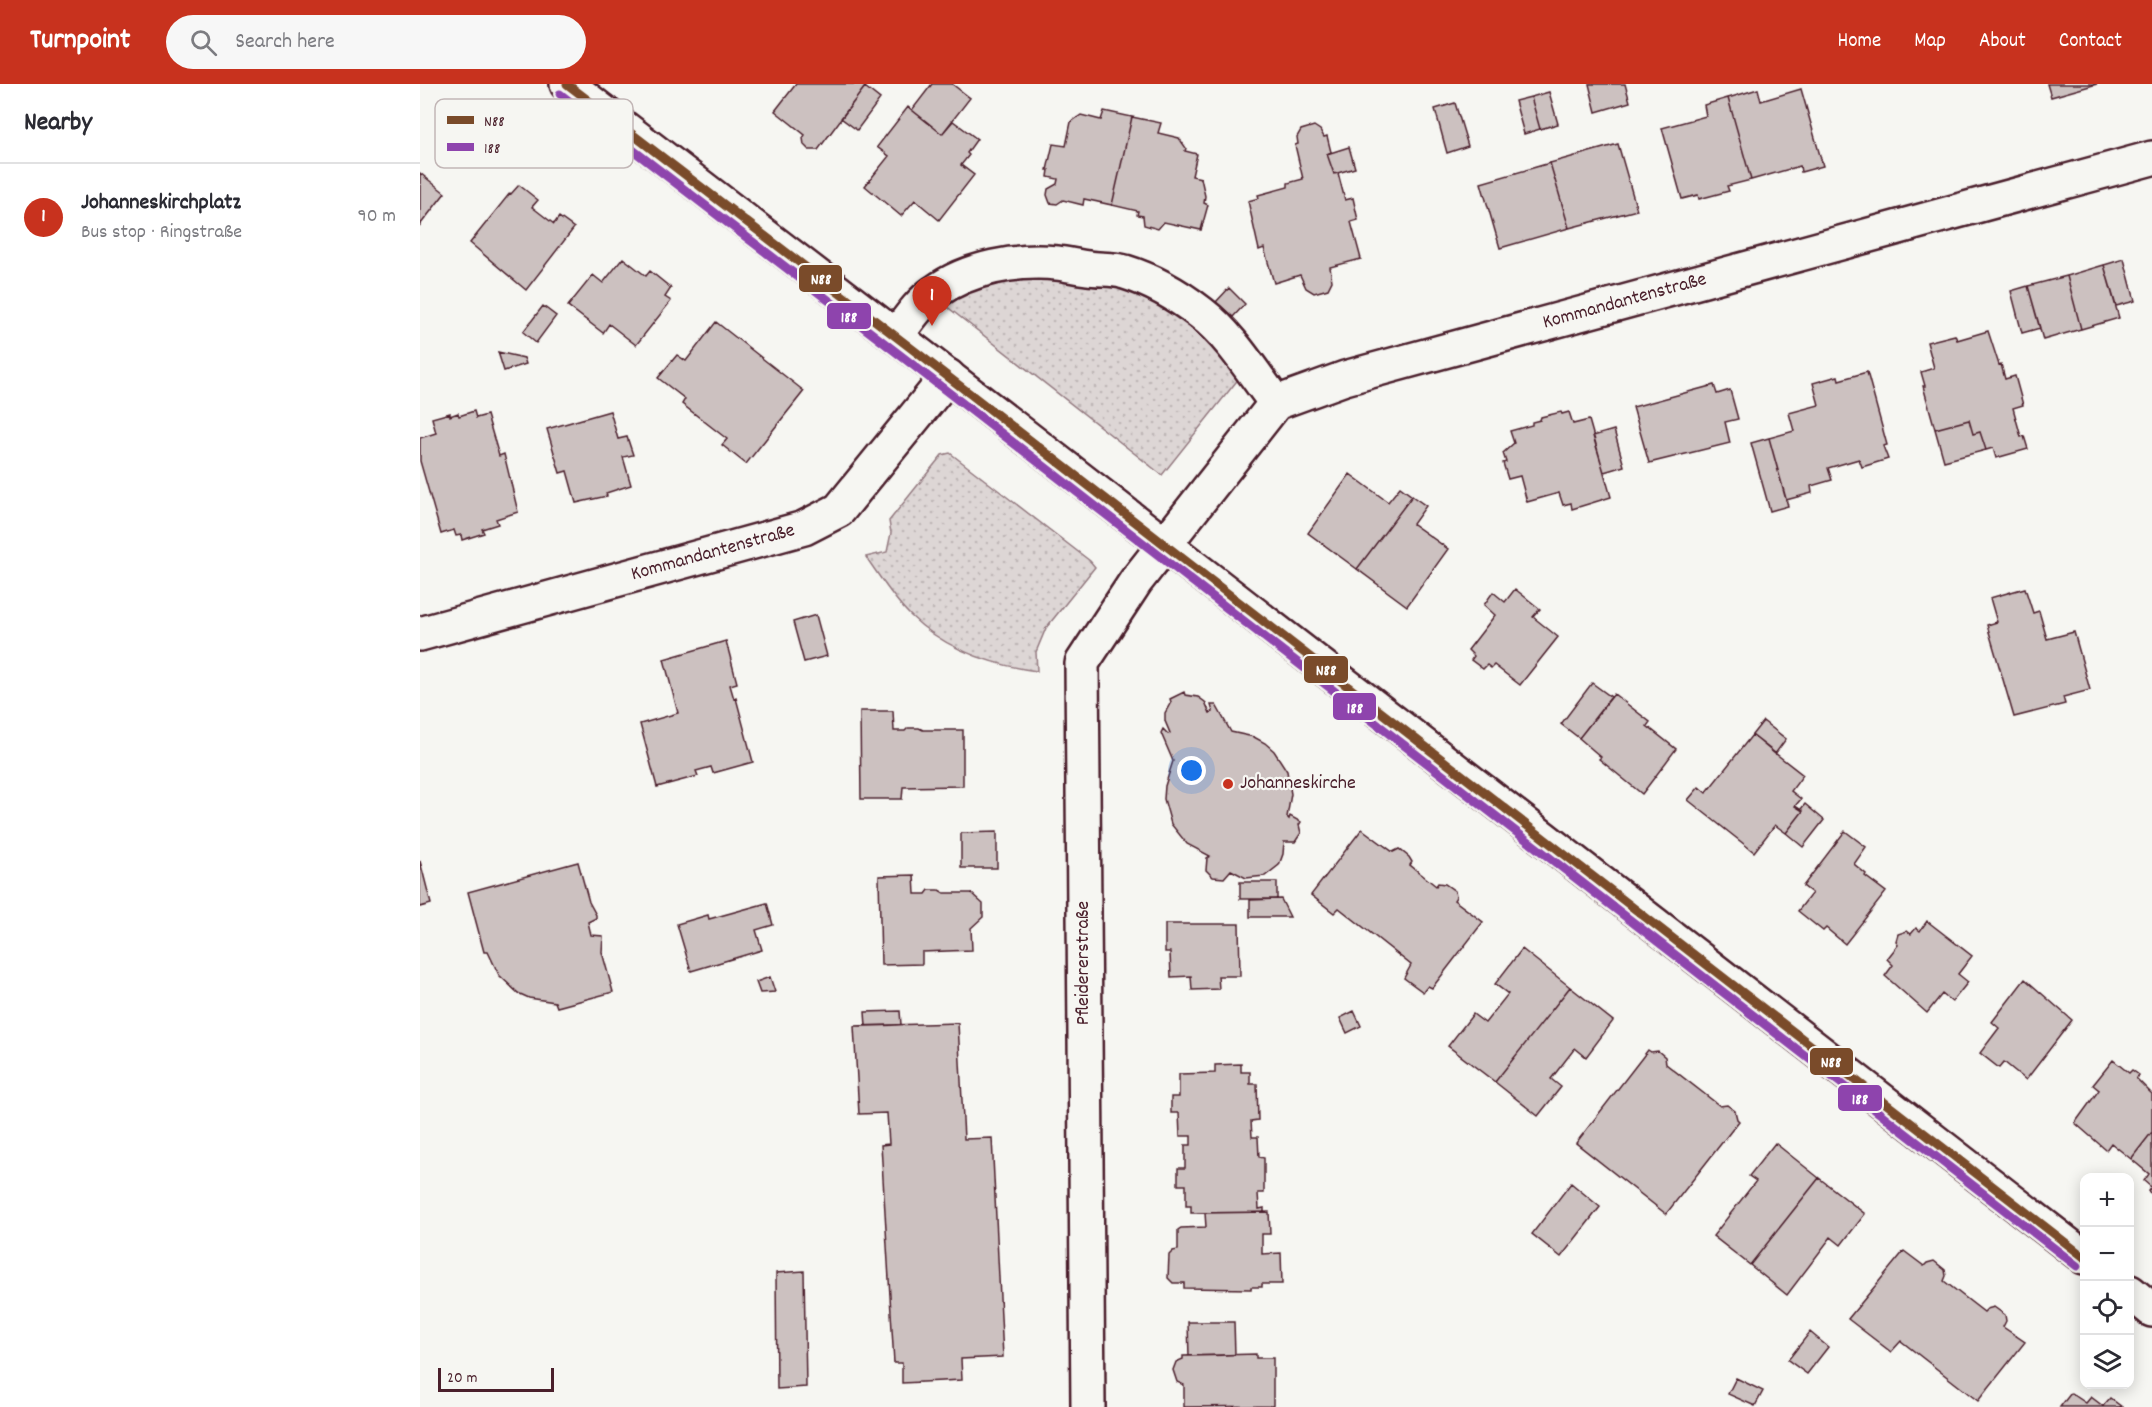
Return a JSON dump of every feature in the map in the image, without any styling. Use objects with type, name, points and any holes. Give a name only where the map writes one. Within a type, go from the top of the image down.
[{"type":"street","points":[[567,84],[587,99]]},
{"type":"street","points":[[633,135],[2080,1253]]},
{"type":"street","name":"Kommandantenstraße","points":[[1276,404],[1345,378],[2152,158]]},
{"type":"street","points":[[896,336],[921,304],[935,292],[961,278],[984,270],[1029,262],[1124,271],[1180,298],[1202,314],[1222,333],[1276,404],[1164,545]]},
{"type":"street","name":"Kommandantenstraße","points":[[420,634],[804,528],[839,510],[948,376]]},
{"type":"street","name":"Pfleidererstraße","points":[[1088,1407],[1082,663],[1136,581],[1164,545]]},
{"type":"street","points":[[2134,1295],[2152,1310]]},
{"type":"shaded area","points":[[1047,270],[1143,291],[1179,307],[1240,377],[1162,475],[941,302],[952,292]]},
{"type":"shaded area","points":[[950,453],[1095,567],[1046,628],[1036,652],[1037,671],[1003,665],[970,654],[924,628],[887,588],[866,557],[887,552],[891,533],[889,521],[942,455]]},
{"type":"building","points":[[796,84],[867,84],[818,150],[809,150],[804,145],[805,135],[775,111]]},
{"type":"building","points":[[932,84],[952,84],[970,98],[942,134],[912,110]]},
{"type":"building","points":[[1589,84],[1625,84],[1630,102],[1596,112]]},
{"type":"building","points":[[2047,84],[2097,84],[2051,97]]},
{"type":"building","points":[[865,87],[880,99],[857,130],[841,118]]},
{"type":"building","points":[[1758,89],[1761,101],[1801,89],[1823,166],[1801,172],[1800,166],[1751,180],[1728,98]]},
{"type":"building","points":[[1549,92],[1558,124],[1540,129],[1531,97]]},
{"type":"building","points":[[1531,97],[1540,129],[1524,134],[1515,101]]},
{"type":"building","points":[[1728,98],[1751,180],[1727,186],[1729,191],[1699,199],[1698,195],[1682,199],[1662,128],[1706,116],[1704,105]]},
{"type":"building","points":[[1455,103],[1468,146],[1447,153],[1435,109]]},
{"type":"building","points":[[908,107],[942,134],[953,121],[977,139],[961,165],[974,175],[939,220],[915,200],[901,216],[865,186],[889,156],[877,147]]},
{"type":"building","points":[[1104,111],[1132,117],[1112,205],[1084,199],[1083,205],[1063,200],[1057,204],[1050,203],[1047,195],[1048,189],[1057,184],[1058,179],[1048,177],[1049,170],[1047,170],[1053,144],[1066,146],[1071,122],[1081,115],[1101,120]]},
{"type":"building","points":[[1132,117],[1161,123],[1158,133],[1179,138],[1186,148],[1185,151],[1197,154],[1192,176],[1201,178],[1205,196],[1204,203],[1208,205],[1201,230],[1164,222],[1158,229],[1144,225],[1143,216],[1137,215],[1138,211],[1112,205]]},
{"type":"building","points":[[1314,126],[1324,137],[1327,136],[1331,152],[1327,154],[1334,174],[1338,173],[1345,200],[1353,198],[1358,220],[1351,222],[1361,259],[1330,267],[1332,281],[1328,289],[1314,293],[1306,288],[1300,275],[1274,283],[1264,248],[1259,250],[1248,201],[1259,198],[1258,195],[1288,187],[1288,183],[1303,179],[1295,145],[1298,144],[1297,137],[1301,130]]},
{"type":"building","points":[[1618,144],[1637,210],[1569,228],[1550,163]]},
{"type":"building","points":[[1349,147],[1355,168],[1334,174],[1327,154]]},
{"type":"building","points":[[1550,163],[1569,228],[1500,248],[1481,183]]},
{"type":"building","points":[[420,173],[445,193],[420,225]]},
{"type":"building","points":[[519,185],[538,200],[532,207],[554,224],[559,217],[574,228],[526,290],[470,243]]},
{"type":"building","points":[[623,258],[646,276],[650,271],[671,288],[665,297],[671,301],[636,345],[609,324],[603,333],[568,306],[593,275],[603,283]]},
{"type":"building","points":[[2124,259],[2135,301],[2116,306],[2104,265]]},
{"type":"building","points":[[2104,265],[2119,318],[2081,329],[2067,276]]},
{"type":"building","points":[[2067,276],[2081,329],[2043,340],[2028,286]]},
{"type":"building","points":[[2028,286],[2040,328],[2022,333],[2011,291]]},
{"type":"building","points":[[1229,288],[1245,304],[1233,317],[1216,302]]},
{"type":"building","points":[[543,306],[556,316],[536,343],[523,332]]},
{"type":"building","points":[[716,322],[804,391],[746,464],[722,445],[727,439],[682,404],[685,399],[658,378],[677,355],[686,361]]},
{"type":"building","points":[[1988,331],[2005,379],[2015,376],[2023,405],[2013,408],[2021,437],[2024,436],[2028,449],[1996,458],[1993,448],[1986,450],[1980,432],[1973,434],[1969,420],[1935,429],[1921,372],[1934,368],[1927,342],[1955,335],[1957,340]]},
{"type":"building","points":[[498,352],[524,358],[526,364],[504,371]]},
{"type":"building","points":[[1867,372],[1887,445],[1883,446],[1888,459],[1862,467],[1859,459],[1828,468],[1832,480],[1811,486],[1812,493],[1786,500],[1769,438],[1794,431],[1789,413],[1819,405],[1813,383],[1838,376],[1839,380]]},
{"type":"building","points":[[1714,385],[1717,394],[1730,390],[1738,419],[1725,422],[1730,443],[1649,463],[1633,407]]},
{"type":"building","points":[[474,411],[476,418],[487,415],[499,456],[504,454],[518,512],[496,519],[498,524],[482,529],[484,533],[462,540],[461,535],[456,536],[454,530],[441,534],[420,461],[420,438],[436,433],[432,418],[450,413],[450,416],[458,413],[459,416]]},
{"type":"building","points":[[610,411],[618,439],[627,437],[633,455],[623,457],[631,485],[606,493],[607,496],[576,503],[567,471],[560,473],[547,429]]},
{"type":"building","points":[[1561,412],[1562,414],[1569,412],[1573,424],[1589,420],[1611,497],[1572,509],[1571,503],[1563,505],[1559,493],[1527,502],[1520,476],[1508,479],[1503,463],[1506,462],[1503,453],[1514,443],[1510,431],[1532,425],[1532,422],[1540,420],[1541,417]]},
{"type":"building","points":[[1969,420],[1973,434],[1980,432],[1986,450],[1944,461],[1935,429]]},
{"type":"building","points":[[1614,430],[1624,466],[1604,472],[1593,436]]},
{"type":"building","points":[[1769,438],[1788,506],[1770,511],[1751,443]]},
{"type":"building","points":[[1350,474],[1388,502],[1400,487],[1412,496],[1357,569],[1308,533]]},
{"type":"building","points":[[1412,496],[1426,506],[1413,524],[1448,549],[1407,606],[1357,569]]},
{"type":"building","points":[[2025,588],[2033,613],[2039,611],[2047,639],[2074,632],[2090,690],[2063,697],[2065,704],[2014,717],[1987,625],[1997,622],[1990,598]]},
{"type":"building","points":[[1515,589],[1540,609],[1533,617],[1558,637],[1520,685],[1494,665],[1491,668],[1487,665],[1483,669],[1471,660],[1474,656],[1468,650],[1495,615],[1484,605],[1493,592],[1505,602]]},
{"type":"building","points":[[816,615],[827,656],[804,662],[793,622]]},
{"type":"building","points":[[726,641],[737,683],[730,685],[734,699],[736,698],[753,762],[713,773],[711,767],[696,771],[698,776],[657,787],[640,724],[678,713],[664,659]]},
{"type":"building","points":[[1592,683],[1611,697],[1579,738],[1561,724]]},
{"type":"building","name":"Johanneskirche","points":[[1184,692],[1185,695],[1198,697],[1205,702],[1210,713],[1213,712],[1211,705],[1216,705],[1231,732],[1254,737],[1265,743],[1274,751],[1287,771],[1291,794],[1287,817],[1289,819],[1290,816],[1301,822],[1299,825],[1301,833],[1295,842],[1284,842],[1279,865],[1265,876],[1246,878],[1231,870],[1224,878],[1213,877],[1206,870],[1207,858],[1210,856],[1187,844],[1171,824],[1164,799],[1165,786],[1173,761],[1161,733],[1163,729],[1168,734],[1170,733],[1165,721],[1165,713],[1171,702],[1170,699]]},
{"type":"building","points":[[1614,694],[1650,722],[1647,726],[1676,749],[1642,794],[1599,759],[1601,757],[1579,738]]},
{"type":"building","points":[[860,711],[893,711],[894,731],[905,731],[908,728],[963,730],[963,786],[903,787],[902,799],[861,799]]},
{"type":"building","points":[[1763,721],[1786,739],[1775,754],[1752,735]]},
{"type":"building","points":[[1752,735],[1803,775],[1791,791],[1801,799],[1795,806],[1803,811],[1786,833],[1775,825],[1754,852],[1688,800],[1699,787],[1706,793]]},
{"type":"building","points":[[1805,804],[1824,820],[1803,847],[1786,833],[1803,811],[1801,809]]},
{"type":"building","points":[[1362,829],[1393,852],[1399,849],[1409,857],[1412,862],[1410,865],[1436,886],[1438,883],[1445,884],[1455,891],[1454,900],[1483,922],[1432,988],[1428,986],[1423,992],[1404,978],[1411,965],[1339,908],[1334,913],[1311,895]]},
{"type":"building","points":[[1845,831],[1866,847],[1854,864],[1886,892],[1845,944],[1826,928],[1823,931],[1798,911],[1812,893],[1803,886]]},
{"type":"building","points":[[997,832],[997,868],[961,868],[961,833]]},
{"type":"building","points":[[420,861],[431,904],[420,907]]},
{"type":"building","points":[[578,862],[589,902],[596,915],[596,918],[588,922],[591,935],[603,936],[602,952],[613,992],[557,1007],[555,1002],[529,998],[518,993],[499,975],[488,952],[484,952],[468,892]]},
{"type":"building","points":[[914,875],[915,894],[926,894],[929,890],[939,890],[944,893],[971,893],[983,904],[983,917],[971,928],[972,950],[922,952],[922,964],[881,965],[879,876]]},
{"type":"building","points":[[1240,882],[1277,882],[1277,899],[1240,899]]},
{"type":"building","points":[[1281,899],[1290,917],[1250,917],[1250,900]]},
{"type":"building","points":[[767,903],[773,925],[756,930],[762,950],[691,971],[677,924],[708,915],[709,919]]},
{"type":"building","points":[[1927,921],[1972,956],[1958,974],[1968,982],[1952,1002],[1942,994],[1927,1013],[1885,976],[1893,965],[1887,959],[1898,945],[1896,941],[1898,934],[1907,931],[1911,934],[1916,928],[1920,931]]},
{"type":"building","points":[[1165,924],[1239,924],[1240,976],[1218,976],[1219,989],[1192,990],[1191,976],[1171,977],[1170,952],[1165,952]]},
{"type":"building","points":[[1522,949],[1570,987],[1495,1082],[1448,1046],[1473,1014],[1485,1023],[1508,994],[1495,984]]},
{"type":"building","points":[[770,977],[775,992],[760,993],[756,982]]},
{"type":"building","points":[[2025,979],[2072,1020],[2026,1080],[2004,1062],[1999,1068],[1980,1053],[1999,1028],[1992,1022]]},
{"type":"building","points":[[1570,987],[1613,1021],[1586,1057],[1575,1048],[1551,1079],[1561,1087],[1538,1116],[1495,1082]]},
{"type":"building","points":[[900,1011],[901,1025],[866,1026],[865,1012]]},
{"type":"building","points":[[1354,1011],[1361,1026],[1347,1033],[1340,1018]]},
{"type":"building","points":[[958,1023],[964,1139],[992,1138],[1003,1357],[961,1359],[962,1380],[902,1383],[902,1363],[894,1363],[881,1145],[889,1144],[887,1113],[859,1114],[854,1026]]},
{"type":"building","points":[[1648,1050],[1658,1051],[1665,1057],[1666,1064],[1720,1106],[1727,1105],[1735,1111],[1739,1121],[1666,1214],[1576,1143]]},
{"type":"building","points":[[2113,1060],[2129,1073],[2132,1070],[2139,1075],[2136,1078],[2152,1094],[2152,1132],[2131,1159],[2111,1143],[2106,1150],[2075,1123],[2099,1090],[2093,1085]]},
{"type":"building","points":[[1241,1064],[1241,1072],[1250,1072],[1250,1084],[1257,1084],[1258,1120],[1251,1121],[1252,1137],[1258,1137],[1259,1157],[1264,1158],[1264,1193],[1258,1193],[1259,1209],[1264,1208],[1264,1212],[1191,1213],[1191,1206],[1186,1206],[1186,1185],[1178,1185],[1178,1168],[1185,1168],[1185,1145],[1191,1145],[1191,1136],[1180,1136],[1179,1113],[1171,1113],[1171,1097],[1179,1097],[1179,1074],[1215,1073],[1215,1065]]},
{"type":"building","points":[[2152,1132],[2152,1194],[2148,1191],[2151,1187],[2144,1181],[2149,1174],[2131,1159]]},
{"type":"building","points":[[1775,1143],[1819,1178],[1750,1265],[1713,1236],[1756,1181],[1749,1176]]},
{"type":"building","points":[[1819,1178],[1865,1214],[1841,1245],[1831,1237],[1787,1295],[1750,1265]]},
{"type":"building","points":[[1571,1183],[1600,1207],[1561,1257],[1532,1234]]},
{"type":"building","points":[[1269,1212],[1270,1234],[1262,1234],[1262,1254],[1281,1253],[1282,1284],[1262,1284],[1262,1287],[1251,1287],[1251,1289],[1184,1288],[1184,1283],[1173,1283],[1168,1278],[1169,1255],[1178,1250],[1178,1230],[1181,1228],[1206,1227],[1205,1213]]},
{"type":"building","points":[[1904,1251],[1924,1266],[1934,1261],[1945,1270],[1944,1281],[1984,1312],[1994,1307],[2005,1315],[2006,1321],[2003,1327],[2025,1342],[1978,1401],[1901,1341],[1891,1352],[1848,1319]]},
{"type":"building","points":[[804,1271],[806,1387],[777,1389],[776,1273]]},
{"type":"building","points":[[1188,1322],[1234,1322],[1235,1355],[1189,1356]]},
{"type":"building","points":[[1810,1332],[1828,1347],[1807,1374],[1788,1360]]},
{"type":"building","points":[[1256,1354],[1256,1358],[1273,1358],[1273,1406],[1184,1407],[1184,1385],[1177,1382],[1173,1370],[1176,1362],[1183,1359],[1183,1356]]},
{"type":"building","points":[[1736,1378],[1763,1391],[1755,1406],[1728,1394]]},
{"type":"building","points":[[2071,1393],[2086,1403],[2091,1397],[2103,1406],[2110,1398],[2122,1407],[2060,1407]]},
{"type":"transit line","name":"N88","points":[[567,84],[587,99]]},
{"type":"transit line","name":"188","points":[[560,94],[567,99]]},
{"type":"transit line","name":"N88","points":[[633,135],[2080,1254]]},
{"type":"transit line","name":"188","points":[[633,150],[2077,1266]]},
{"type":"place","name":"Johanneskirchplatz","points":[[932,326]]},
{"type":"place","name":"Johanneskirche","points":[[1228,784]]}]
